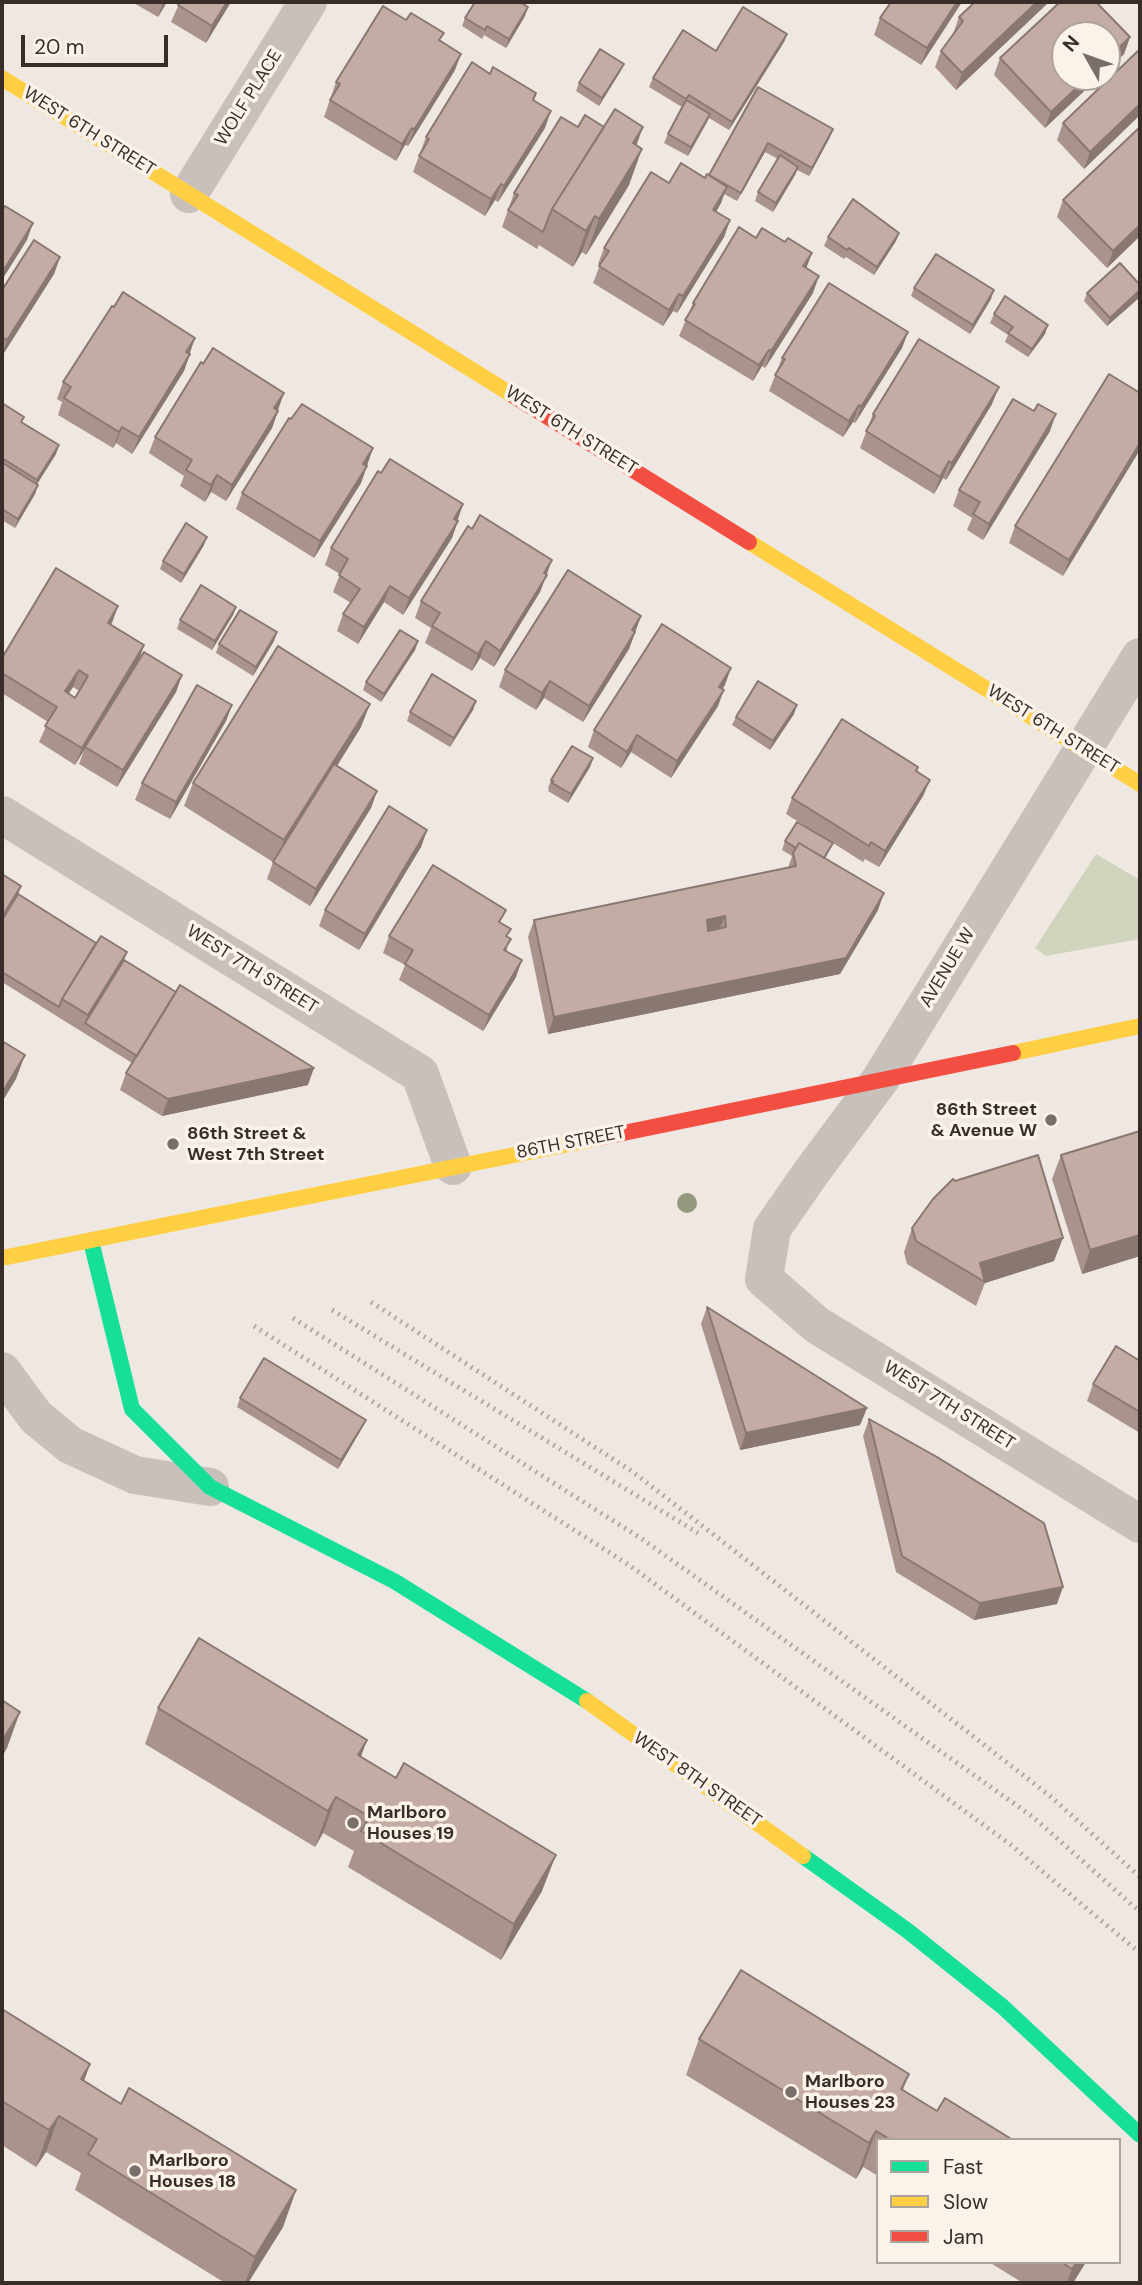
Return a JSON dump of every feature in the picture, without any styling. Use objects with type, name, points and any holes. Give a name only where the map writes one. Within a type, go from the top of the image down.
[{"type":"street","name":"WOLF PLACE","points":[[190,194],[307,2]]},
{"type":"street","name":"WEST 6TH STREET","points":[[2,78],[1140,785]]},
{"type":"street","name":"AVENUE W","points":[[764,1279],[772,1229],[880,1080],[1140,657]]},
{"type":"street","name":"WEST 7TH STREET","points":[[2,814],[420,1074],[453,1166]]},
{"type":"street","name":"86TH STREET","points":[[2,1258],[1140,1026]]},
{"type":"street","name":"WEST 8TH STREET","points":[[90,1241],[132,1409],[210,1487],[394,1581],[580,1696],[908,1931],[1003,2007],[1140,2135]]},
{"type":"street","name":"WEST 7TH STREET","points":[[764,1279],[817,1325],[1140,1524]]},
{"type":"street","name":"WEST 8TH STREET","points":[[2,1371],[36,1417],[70,1445],[135,1475],[210,1487]]},
{"type":"green space","points":[[1096,854],[1140,880],[1140,939],[1046,956],[1035,948]]},
{"type":"building","points":[[180,2],[227,2],[212,26],[178,5]]},
{"type":"building","points":[[475,2],[520,2],[528,7],[509,39],[487,26],[485,30],[465,18]]},
{"type":"building","points":[[891,2],[957,2],[927,48],[880,18]]},
{"type":"building","points":[[975,2],[1037,2],[962,73],[941,51],[963,21],[959,17]]},
{"type":"building","points":[[1060,2],[1096,2],[1114,21],[1051,21],[1051,91],[1073,91],[1051,112],[1000,58]]},
{"type":"building","points":[[383,6],[406,20],[411,13],[444,33],[439,40],[461,54],[414,130],[412,128],[402,144],[330,100],[340,84],[336,82]]},
{"type":"building","points":[[743,7],[787,34],[732,122],[689,95],[686,99],[653,78],[683,30],[716,51]]},
{"type":"building","points":[[1121,28],[1130,37],[1121,46]]},
{"type":"building","points":[[600,49],[624,64],[602,98],[579,83]]},
{"type":"building","points":[[1140,49],[1140,104],[1090,152],[1063,123],[1096,91],[1121,91],[1121,67]]},
{"type":"building","points":[[472,62],[490,74],[493,67],[536,93],[533,100],[551,111],[504,186],[501,184],[491,199],[419,156],[429,139],[426,137]]},
{"type":"building","points":[[758,87],[833,129],[812,168],[768,143],[741,193],[709,175]]},
{"type":"building","points":[[686,100],[710,114],[691,147],[668,134]]},
{"type":"building","points":[[615,109],[643,127],[633,143],[642,149],[599,219],[595,216],[586,231],[552,209]]},
{"type":"building","points":[[585,115],[604,127],[552,209],[543,232],[508,210],[518,195],[514,193],[561,117],[578,127]]},
{"type":"building","points":[[1140,127],[1140,225],[1113,251],[1063,200]]},
{"type":"building","points":[[780,155],[798,167],[776,203],[758,192]]},
{"type":"building","points":[[681,163],[705,178],[707,174],[727,187],[713,210],[730,220],[683,296],[679,294],[669,310],[599,266],[609,251],[604,248],[651,172],[669,183]]},
{"type":"building","points":[[853,199],[899,233],[877,267],[828,237]]},
{"type":"building","points":[[5,206],[33,223],[2,273],[2,211]]},
{"type":"building","points":[[739,227],[756,238],[762,228],[785,242],[788,238],[812,253],[803,266],[819,276],[771,351],[769,350],[759,365],[685,320]]},
{"type":"building","points":[[34,240],[60,257],[7,340],[2,337],[2,290]]},
{"type":"building","points":[[936,254],[994,290],[973,325],[914,288]]},
{"type":"building","points":[[1120,263],[1140,285],[1140,290],[1110,318],[1087,293]]},
{"type":"building","points":[[829,283],[908,332],[861,407],[859,405],[849,421],[775,375],[785,359],[782,358]]},
{"type":"building","points":[[123,292],[195,338],[186,352],[190,354],[139,437],[122,427],[119,432],[64,398],[71,387],[63,382]]},
{"type":"building","points":[[1005,296],[1048,325],[1032,349],[1008,333],[1013,327],[994,314]]},
{"type":"building","points":[[919,339],[999,387],[952,463],[949,461],[940,477],[866,431],[875,416],[873,414]]},
{"type":"building","points":[[213,348],[284,393],[274,408],[278,411],[232,485],[217,475],[211,485],[186,470],[192,460],[155,437],[201,362],[203,364]]},
{"type":"building","points":[[1109,374],[1140,393],[1140,443],[1069,560],[1015,526]]},
{"type":"building","points":[[1013,399],[1034,411],[1038,404],[1056,414],[989,524],[973,514],[980,502],[959,490]]},
{"type":"building","points":[[2,403],[24,417],[21,422],[59,445],[37,480],[2,458]]},
{"type":"building","points":[[302,404],[373,448],[363,464],[367,466],[320,541],[242,493],[289,418],[291,419]]},
{"type":"building","points":[[390,459],[463,504],[454,519],[458,521],[409,598],[390,586],[364,627],[343,614],[360,589],[339,575],[348,559],[331,548],[378,471],[381,473]]},
{"type":"building","points":[[3,463],[38,485],[18,519],[2,509]]},
{"type":"building","points":[[480,515],[552,560],[544,573],[547,575],[500,651],[486,641],[478,654],[432,626],[440,613],[421,601],[468,526],[472,529]]},
{"type":"building","points":[[186,523],[207,537],[184,574],[163,561]]},
{"type":"building","points":[[56,568],[118,606],[108,623],[144,645],[82,748],[45,726],[57,707],[2,673],[2,658]],"holes":[[[79,670],[88,676],[75,698],[65,691]]]},
{"type":"building","points":[[568,570],[641,616],[632,630],[635,632],[589,706],[550,681],[542,693],[505,670]]},
{"type":"building","points":[[201,585],[236,607],[215,641],[180,620]]},
{"type":"building","points":[[240,610],[277,632],[256,667],[219,644]]},
{"type":"building","points":[[662,624],[731,668],[719,687],[724,690],[677,761],[637,735],[627,752],[594,730]]},
{"type":"building","points":[[400,630],[418,641],[384,694],[366,682]]},
{"type":"building","points":[[278,646],[370,704],[284,840],[193,783]]},
{"type":"building","points":[[144,652],[182,675],[123,770],[85,747]]},
{"type":"building","points":[[432,674],[476,701],[454,738],[410,712]]},
{"type":"building","points":[[758,681],[797,705],[773,741],[736,717]]},
{"type":"building","points":[[197,685],[232,705],[176,802],[142,783]]},
{"type":"building","points":[[842,719],[918,767],[916,771],[930,780],[885,851],[871,842],[869,846],[792,798]]},
{"type":"building","points":[[572,746],[593,758],[571,794],[551,780]]},
{"type":"building","points":[[334,764],[377,791],[316,889],[273,862]]},
{"type":"building","points":[[389,806],[427,830],[365,934],[325,910]]},
{"type":"building","points":[[797,822],[833,843],[824,858],[799,843],[796,848],[785,841]]},
{"type":"building","points":[[799,843],[884,893],[846,958],[554,1017],[534,920],[796,866],[793,853]],"holes":[[[725,916],[726,927],[708,931],[707,920]]]},
{"type":"building","points":[[433,865],[506,910],[499,922],[511,929],[506,936],[511,939],[504,950],[522,960],[489,1015],[405,964],[413,950],[389,936]]},
{"type":"building","points":[[2,874],[21,886],[2,917]]},
{"type":"building","points":[[18,894],[96,943],[59,1007],[2,972],[2,920]]},
{"type":"building","points":[[101,936],[127,952],[88,1015],[62,999]]},
{"type":"building","points":[[124,960],[176,992],[137,1056],[85,1023]]},
{"type":"building","points":[[180,985],[314,1068],[168,1099],[126,1073]]},
{"type":"building","points":[[2,1041],[25,1055],[2,1093]]},
{"type":"building","points":[[1140,1131],[1140,1235],[1090,1250],[1061,1155]]},
{"type":"building","points":[[1038,1155],[1063,1238],[980,1263],[985,1282],[916,1241],[912,1228],[933,1199],[953,1179],[955,1181]]},
{"type":"building","points":[[707,1307],[867,1408],[746,1433]]},
{"type":"building","points":[[1116,1346],[1140,1361],[1140,1412],[1093,1384]]},
{"type":"building","points":[[264,1358],[366,1420],[341,1460],[240,1398]]},
{"type":"building","points":[[869,1419],[1044,1523],[1063,1587],[980,1603],[902,1556]]},
{"type":"building","points":[[199,1638],[367,1740],[358,1755],[396,1778],[404,1763],[556,1855],[514,1924],[361,1831],[370,1817],[336,1797],[328,1811],[158,1708]]},
{"type":"building","points":[[2,1700],[20,1712],[2,1741]]},
{"type":"building","points":[[741,1970],[909,2074],[901,2089],[937,2111],[945,2098],[1010,2138],[888,2138],[876,2131],[869,2143],[699,2039]]},
{"type":"building","points":[[2,2009],[90,2064],[81,2079],[121,2104],[129,2088],[296,2190],[255,2257],[88,2154],[97,2139],[59,2116],[49,2130],[2,2101]]},
{"type":"railway","points":[[371,1302],[633,1472],[1050,1796],[1140,1877]]},
{"type":"railway","points":[[332,1310],[698,1533]]},
{"type":"railway","points":[[293,1318],[642,1539],[1033,1817],[1140,1912]]},
{"type":"railway","points":[[254,1326],[629,1565],[1011,1845],[1140,1953]]},
{"type":"traffic: fast","points":[[91,1241],[132,1409],[210,1487],[394,1581],[587,1701]]},
{"type":"traffic: fast","points":[[803,1856],[908,1931],[1003,2007],[1140,2135]]},
{"type":"traffic: slow","points":[[2,78],[514,396]]},
{"type":"traffic: slow","points":[[749,542],[1140,784]]},
{"type":"traffic: slow","points":[[1013,1053],[1140,1026]]},
{"type":"traffic: slow","points":[[2,1258],[599,1138]]},
{"type":"traffic: slow","points":[[587,1701],[803,1856]]},
{"type":"traffic: jam","points":[[514,396],[749,542]]},
{"type":"traffic: jam","points":[[599,1138],[1013,1053]]},
{"type":"place","name":"86th Street & Avenue W","points":[[1051,1120]]},
{"type":"place","name":"86th Street & West 7th Street","points":[[173,1144]]},
{"type":"place","name":"Marlboro Houses 19","points":[[353,1823]]},
{"type":"place","name":"Marlboro Houses 23","points":[[791,2092]]},
{"type":"place","name":"Marlboro Houses 18","points":[[135,2171]]}]
